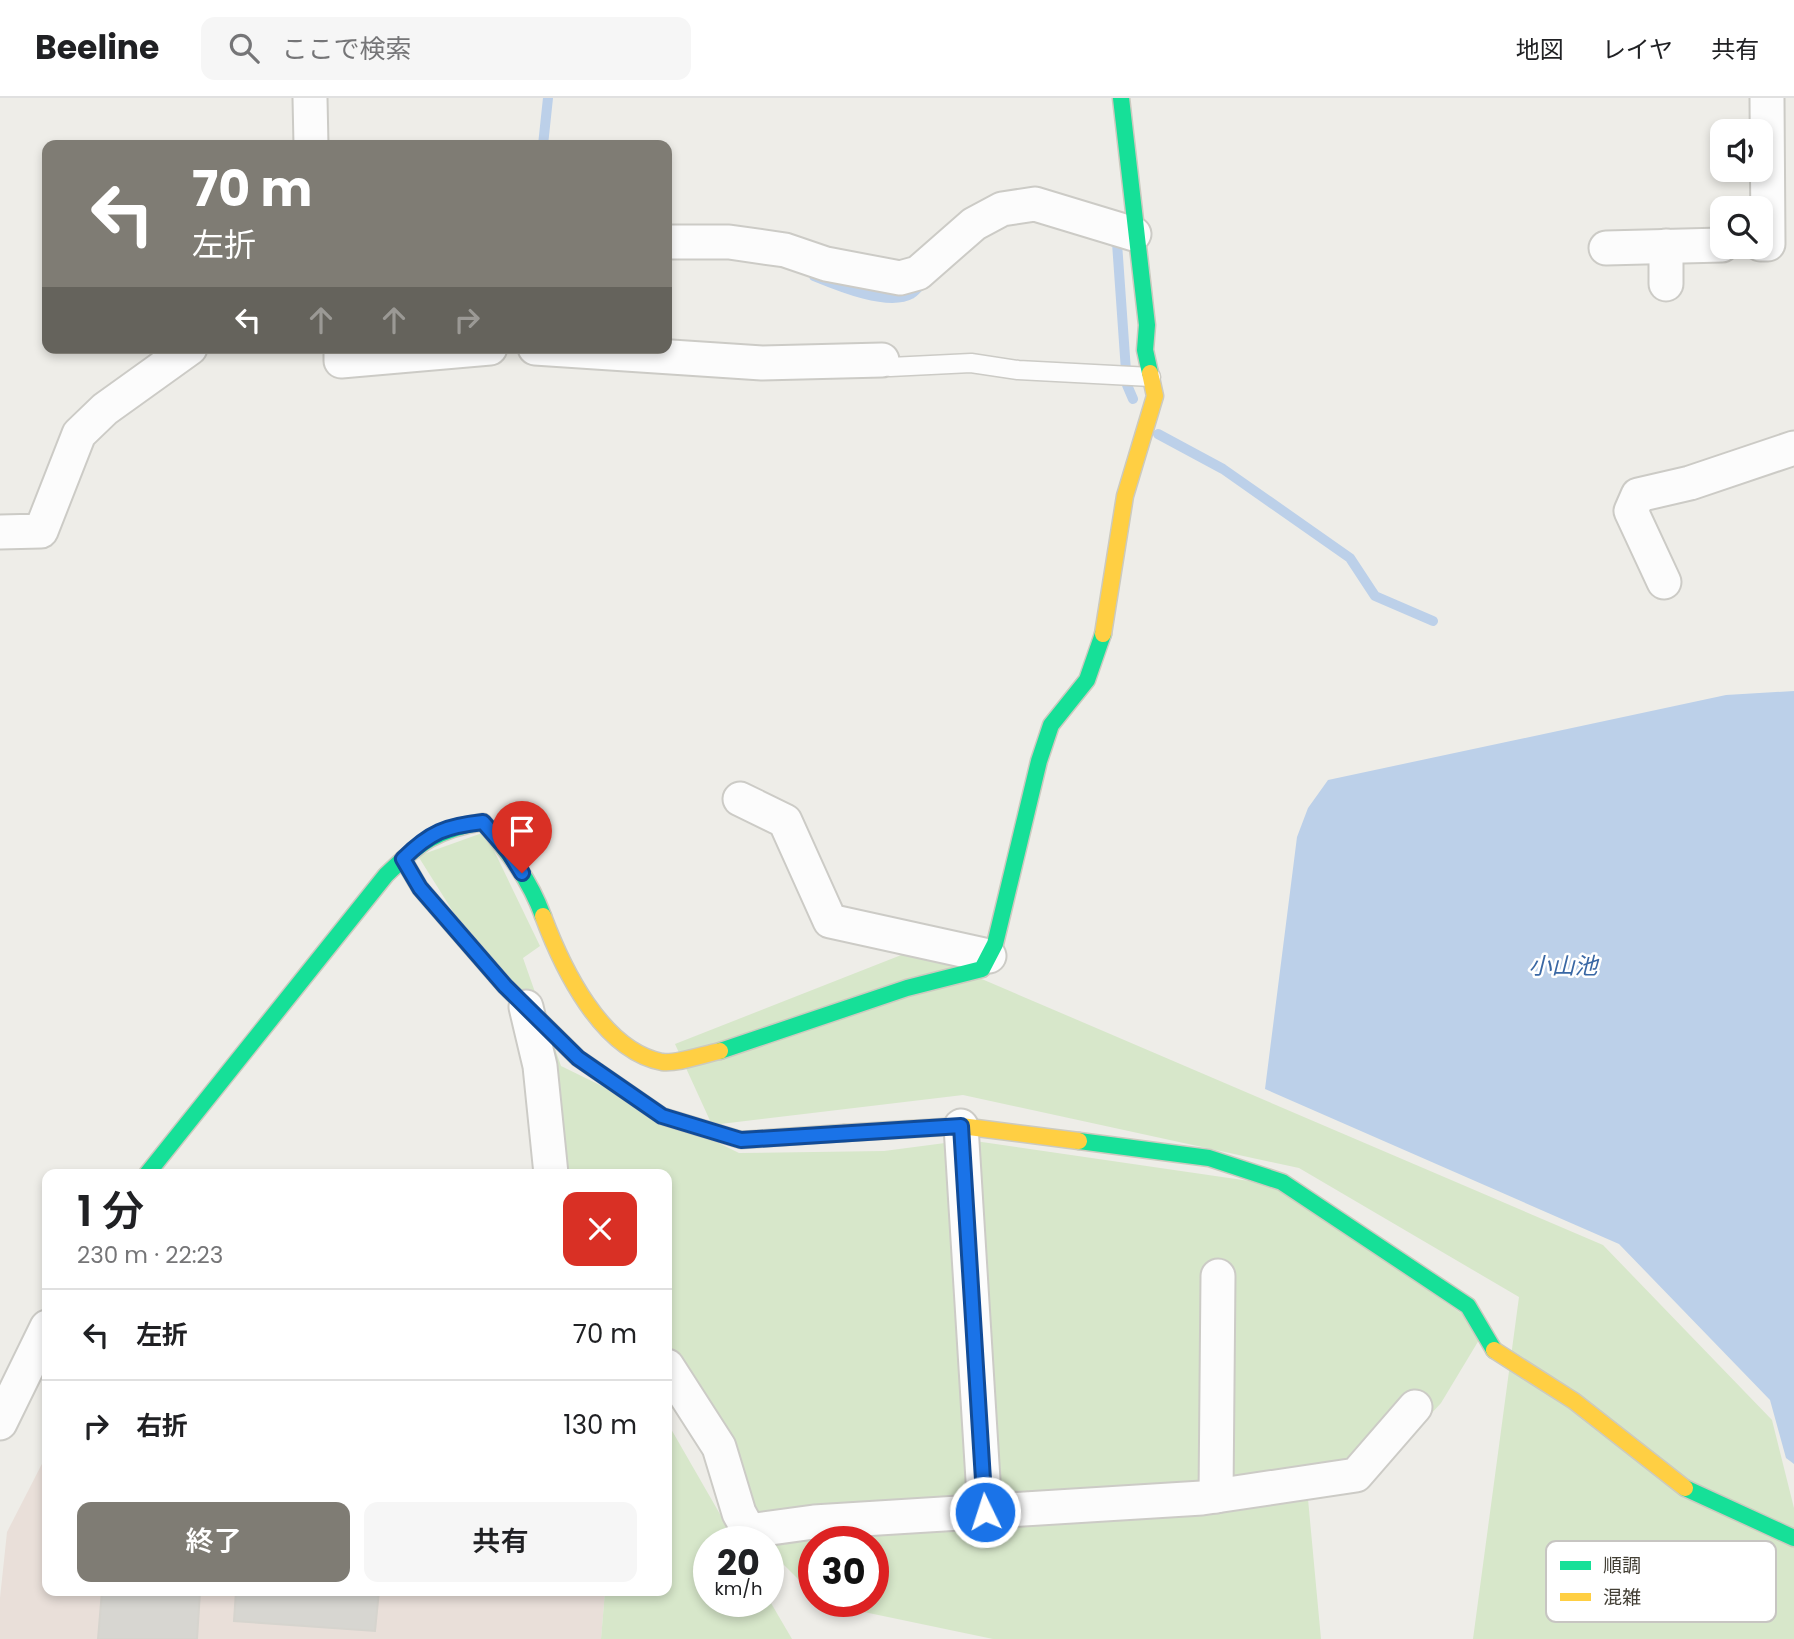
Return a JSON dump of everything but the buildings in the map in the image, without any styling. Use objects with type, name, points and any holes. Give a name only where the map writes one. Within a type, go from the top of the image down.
[{"type":"street","points":[[310,98],[311,140]]},
{"type":"street","points":[[151,1169],[369,896],[421,841],[449,826],[483,822],[509,852],[535,894],[556,951],[577,990],[599,1020],[629,1047],[663,1062],[734,1048],[907,988],[982,969],[995,944],[1039,761],[1051,725],[1087,680],[1104,630],[1125,496],[1155,396],[1145,350],[1147,325],[1121,98]]},
{"type":"street","points":[[1767,98],[1768,196]]},
{"type":"street","points":[[672,242],[729,242],[785,250],[826,264],[900,278],[918,273],[974,224],[1002,209],[1035,204],[1135,234]]},
{"type":"street","points":[[1606,248],[1710,245]]},
{"type":"street","points":[[1665,246],[1666,284]]},
{"type":"street","points":[[0,532],[41,531],[79,434],[105,409],[182,354]]},
{"type":"street","points":[[341,354],[341,361],[421,354]]},
{"type":"street","points":[[625,354],[761,363],[882,360]]},
{"type":"street","points":[[1664,582],[1630,511],[1638,495],[1690,483],[1794,448]]},
{"type":"street","points":[[740,799],[785,821],[830,921],[989,956]]},
{"type":"street","points":[[403,859],[420,888],[526,1007],[578,1058],[662,1116],[741,1140],[961,1126],[1209,1158],[1282,1182],[1468,1306],[1491,1348],[1574,1401],[1681,1486],[1794,1538]]},
{"type":"street","points":[[526,1007],[540,1066],[550,1169]]},
{"type":"street","points":[[961,1126],[985,1512]]},
{"type":"street","points":[[1216,1496],[1218,1276]]},
{"type":"street","points":[[0,1423],[42,1337]]},
{"type":"street","points":[[672,1374],[719,1447],[739,1513],[749,1531],[814,1522],[1216,1496],[1356,1475],[1415,1407]]},
{"type":"lane","points":[[882,360],[890,367],[971,363],[1018,370],[1151,377]]},
{"type":"shaded area","points":[[42,1464],[42,1596],[605,1596],[601,1639],[0,1639],[0,1598],[7,1532]]},
{"type":"green space","points":[[485,832],[540,946],[523,958],[561,1066],[739,1153],[884,1151],[968,1140],[1277,1185],[1485,1330],[1441,1403],[1375,1475],[1308,1499],[1321,1639],[993,1639],[888,1617],[889,1526],[798,1526],[798,1579],[784,1565],[784,1526],[759,1526],[751,1513],[689,1378],[672,1353],[672,1169],[561,1169],[552,1069],[418,856]]},
{"type":"green space","points":[[914,950],[1603,1245],[1772,1420],[1794,1508],[1794,1639],[1473,1639],[1519,1297],[1299,1168],[963,1095],[712,1125],[675,1044]]},
{"type":"green space","points":[[672,1431],[727,1526],[693,1526],[693,1617],[779,1617],[792,1639],[601,1639],[605,1596],[672,1596]]},
{"type":"water","name":"小山池","points":[[1794,691],[1794,1464],[1786,1458],[1770,1400],[1619,1244],[1265,1089],[1297,837],[1308,808],[1328,780],[1726,695]]},
{"type":"waterway","points":[[544,140],[548,98]]},
{"type":"waterway","points":[[1107,239],[1117,243],[1127,385],[1133,399]]},
{"type":"waterway","points":[[814,276],[862,293],[889,298],[911,294],[923,283]]},
{"type":"waterway","points":[[1158,434],[1223,469],[1350,558],[1375,596],[1433,621]]},
{"type":"traffic: fast","points":[[1121,98],[1147,325],[1145,350],[1150,373]]},
{"type":"traffic: fast","points":[[720,1051],[907,988],[982,969],[995,944],[1039,761],[1051,725],[1087,680],[1103,634]]},
{"type":"traffic: fast","points":[[151,1169],[386,875],[419,846],[441,833],[483,822],[518,866],[543,916]]},
{"type":"traffic: fast","points":[[403,859],[420,888],[505,986],[578,1058],[662,1116],[741,1140],[844,1133]]},
{"type":"traffic: fast","points":[[1079,1141],[1209,1158],[1282,1182],[1468,1306],[1494,1350]]},
{"type":"traffic: fast","points":[[1685,1488],[1794,1538]]},
{"type":"traffic: slow","points":[[1103,634],[1125,496],[1155,396],[1150,373]]},
{"type":"traffic: slow","points":[[543,916],[561,959],[587,1004],[620,1041],[640,1054],[662,1062],[720,1051]]},
{"type":"traffic: slow","points":[[844,1133],[961,1126],[1079,1141]]},
{"type":"traffic: slow","points":[[1494,1350],[1574,1401],[1685,1488]]},
{"type":"route","points":[[522,873],[509,852],[483,822],[449,826],[421,841],[403,859],[420,888],[505,986],[578,1058],[662,1116],[741,1140],[961,1126],[985,1512]]}]
